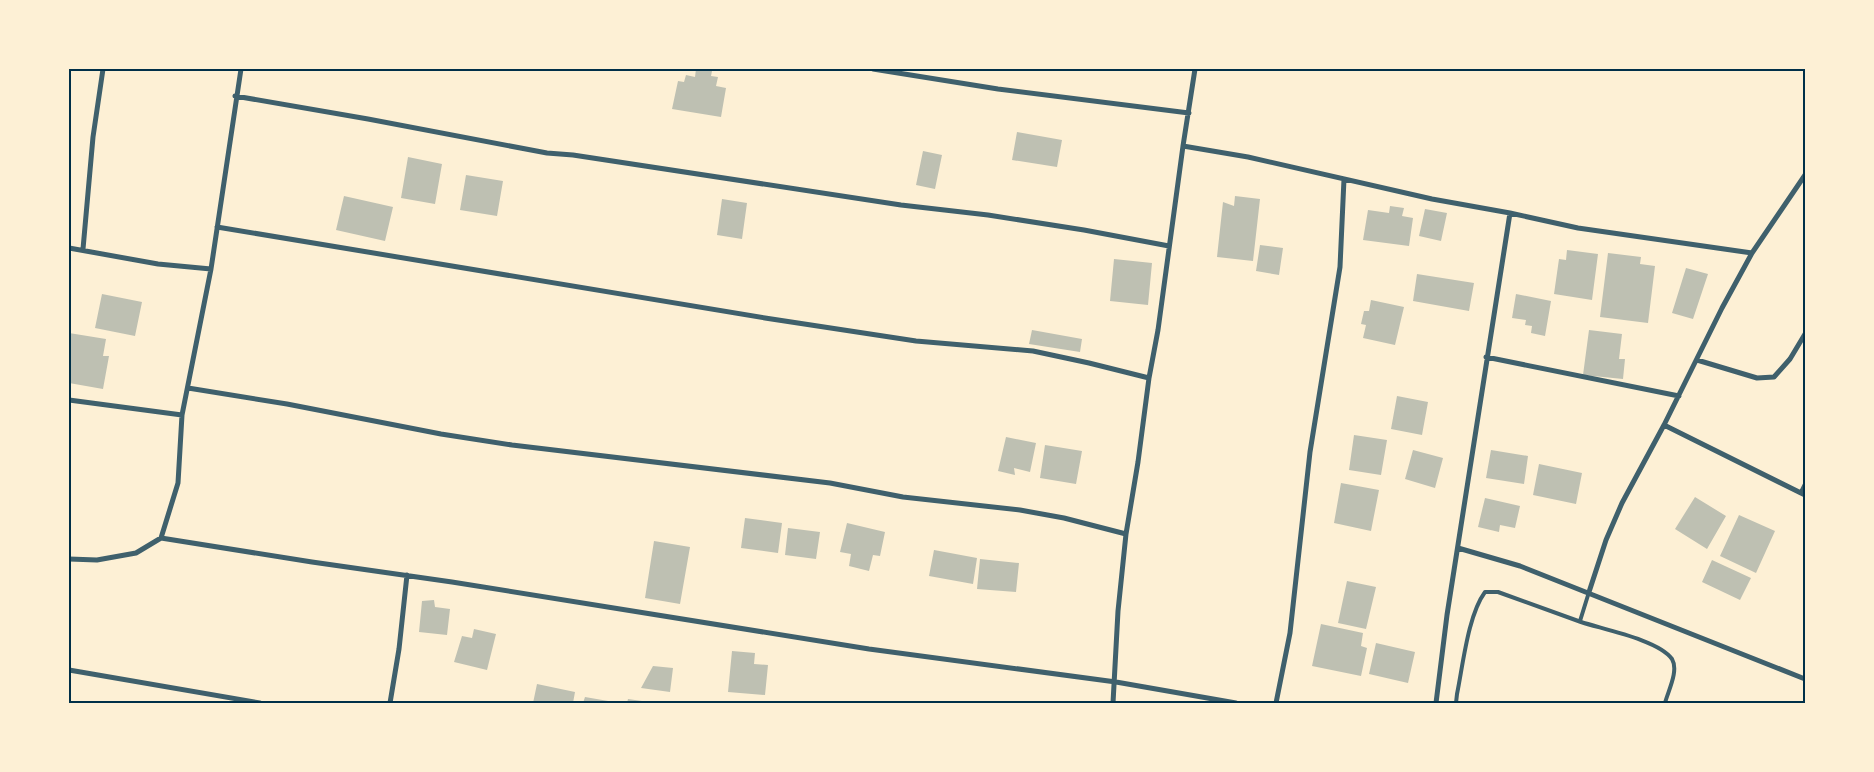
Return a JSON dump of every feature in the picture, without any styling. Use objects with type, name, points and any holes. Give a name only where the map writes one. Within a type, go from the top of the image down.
[{"type":"street","points":[[83,249],[93,137],[103,69]]},
{"type":"street","points":[[161,538],[178,483],[182,415],[218,227],[235,96],[241,69]]},
{"type":"street","points":[[873,69],[998,89],[1189,113]]},
{"type":"street","points":[[1113,703],[1116,682],[1118,611],[1126,534],[1158,330],[1195,69]]},
{"type":"street","points":[[235,96],[547,152],[901,205],[988,215],[1169,246]]},
{"type":"street","points":[[1183,146],[1248,157],[1432,199],[1578,228],[1752,253]]},
{"type":"street","points":[[1589,592],[1606,540],[1622,503],[1679,396],[1722,308],[1752,253],[1805,175]]},
{"type":"street","points":[[1276,703],[1290,633],[1310,452],[1340,268],[1344,179]]},
{"type":"street","points":[[1436,703],[1447,615],[1486,356],[1510,213]]},
{"type":"street","points":[[218,227],[479,272],[916,341],[1032,350],[1089,362],[1149,378]]},
{"type":"street","points":[[69,248],[158,264],[211,268]]},
{"type":"street","points":[[1697,360],[1757,378],[1774,377],[1790,360],[1805,334]]},
{"type":"street","points":[[1486,356],[1679,396]]},
{"type":"street","points":[[188,388],[512,445],[830,483],[903,497],[1020,510],[1072,520],[1126,534]]},
{"type":"street","points":[[69,400],[182,415]]},
{"type":"street","points":[[1664,425],[1803,494],[1805,486]]},
{"type":"street","points":[[69,559],[97,560],[136,553],[161,538],[407,575],[869,649],[1116,682],[1236,703]]},
{"type":"street","points":[[1458,548],[1520,566],[1589,592],[1805,679]]},
{"type":"street","points":[[390,703],[399,649],[407,575]]},
{"type":"street","points":[[69,670],[260,703]]},
{"type":"lane","points":[[1456,703],[1473,619],[1479,600],[1485,592],[1498,592],[1580,621],[1642,640],[1668,655],[1672,660],[1674,670],[1665,703]]},
{"type":"lane","points":[[1580,621],[1589,592]]},
{"type":"building","points":[[696,69],[712,71],[711,76],[718,77],[716,86],[726,88],[721,117],[672,109],[678,81],[684,82],[686,75],[695,77]]},
{"type":"building","points":[[1017,132],[1062,140],[1057,167],[1012,160]]},
{"type":"building","points":[[923,151],[942,155],[935,189],[916,185]]},
{"type":"building","points":[[408,157],[442,164],[435,204],[401,198]]},
{"type":"building","points":[[466,175],[503,181],[497,216],[460,210]]},
{"type":"building","points":[[344,196],[393,207],[385,241],[336,230]]},
{"type":"building","points":[[1235,196],[1260,199],[1253,261],[1217,257],[1223,202],[1234,206]]},
{"type":"building","points":[[722,199],[747,203],[742,239],[717,235]]},
{"type":"building","points":[[1390,206],[1404,208],[1402,216],[1413,218],[1409,246],[1363,240],[1368,210],[1389,213]]},
{"type":"building","points":[[1425,209],[1447,213],[1441,241],[1419,236]]},
{"type":"building","points":[[1260,245],[1283,248],[1279,275],[1256,271]]},
{"type":"building","points":[[1567,250],[1598,254],[1592,300],[1554,294],[1559,259],[1566,260]]},
{"type":"building","points":[[1608,253],[1641,257],[1640,264],[1655,266],[1648,323],[1600,317]]},
{"type":"building","points":[[1114,259],[1152,263],[1148,305],[1110,301]]},
{"type":"building","points":[[1686,268],[1708,274],[1693,319],[1672,313]]},
{"type":"building","points":[[1417,274],[1474,283],[1469,311],[1413,301]]},
{"type":"building","points":[[102,294],[142,302],[135,336],[95,328]]},
{"type":"building","points":[[1516,294],[1551,301],[1545,336],[1531,333],[1532,326],[1525,325],[1526,320],[1512,318]]},
{"type":"building","points":[[1371,300],[1404,307],[1395,345],[1363,338],[1366,325],[1361,324],[1364,311],[1369,311]]},
{"type":"building","points":[[1032,330],[1082,339],[1080,352],[1029,344]]},
{"type":"building","points":[[1589,330],[1622,334],[1619,359],[1625,359],[1623,379],[1583,375]]},
{"type":"building","points":[[69,333],[106,339],[103,356],[109,356],[103,389],[69,383]]},
{"type":"building","points":[[1397,396],[1428,402],[1422,435],[1391,429]]},
{"type":"building","points":[[1354,435],[1387,440],[1381,475],[1349,470]]},
{"type":"building","points":[[1006,437],[1036,443],[1030,472],[1014,468],[1015,475],[998,471]]},
{"type":"building","points":[[1045,445],[1082,451],[1076,484],[1040,478]]},
{"type":"building","points":[[1413,450],[1443,458],[1435,488],[1405,479]]},
{"type":"building","points":[[1491,450],[1528,456],[1524,484],[1486,478]]},
{"type":"building","points":[[1539,464],[1582,473],[1576,504],[1533,495]]},
{"type":"building","points":[[1341,483],[1379,490],[1371,531],[1334,523]]},
{"type":"building","points":[[1695,497],[1726,516],[1707,549],[1675,529]]},
{"type":"building","points":[[1485,498],[1520,506],[1515,528],[1500,525],[1499,532],[1478,527]]},
{"type":"building","points":[[1739,515],[1775,531],[1756,573],[1720,556]]},
{"type":"building","points":[[745,518],[782,523],[778,553],[741,548]]},
{"type":"building","points":[[847,523],[885,532],[880,556],[873,555],[869,571],[849,566],[851,554],[840,552]]},
{"type":"building","points":[[788,528],[820,532],[816,559],[785,555]]},
{"type":"building","points":[[654,541],[690,547],[680,604],[645,598]]},
{"type":"building","points":[[934,550],[977,558],[973,584],[929,576]]},
{"type":"building","points":[[980,559],[1019,563],[1016,592],[977,589]]},
{"type":"building","points":[[1712,560],[1751,578],[1740,600],[1702,582]]},
{"type":"building","points":[[1347,581],[1376,587],[1366,629],[1338,623]]},
{"type":"building","points":[[434,600],[435,607],[450,609],[447,635],[419,632],[422,601]]},
{"type":"building","points":[[1321,624],[1363,633],[1361,646],[1367,648],[1361,676],[1312,666]]},
{"type":"building","points":[[474,629],[496,634],[487,670],[454,662],[462,636],[472,638]]},
{"type":"building","points":[[1376,643],[1415,652],[1408,683],[1369,674]]},
{"type":"building","points":[[732,651],[755,653],[754,664],[768,665],[765,695],[728,692]]},
{"type":"building","points":[[653,666],[673,668],[670,692],[641,688]]},
{"type":"building","points":[[537,684],[575,692],[573,703],[533,703]]},
{"type":"building","points":[[585,697],[614,702],[614,703],[583,703]]},
{"type":"building","points":[[628,699],[649,702],[649,703],[627,703]]}]
